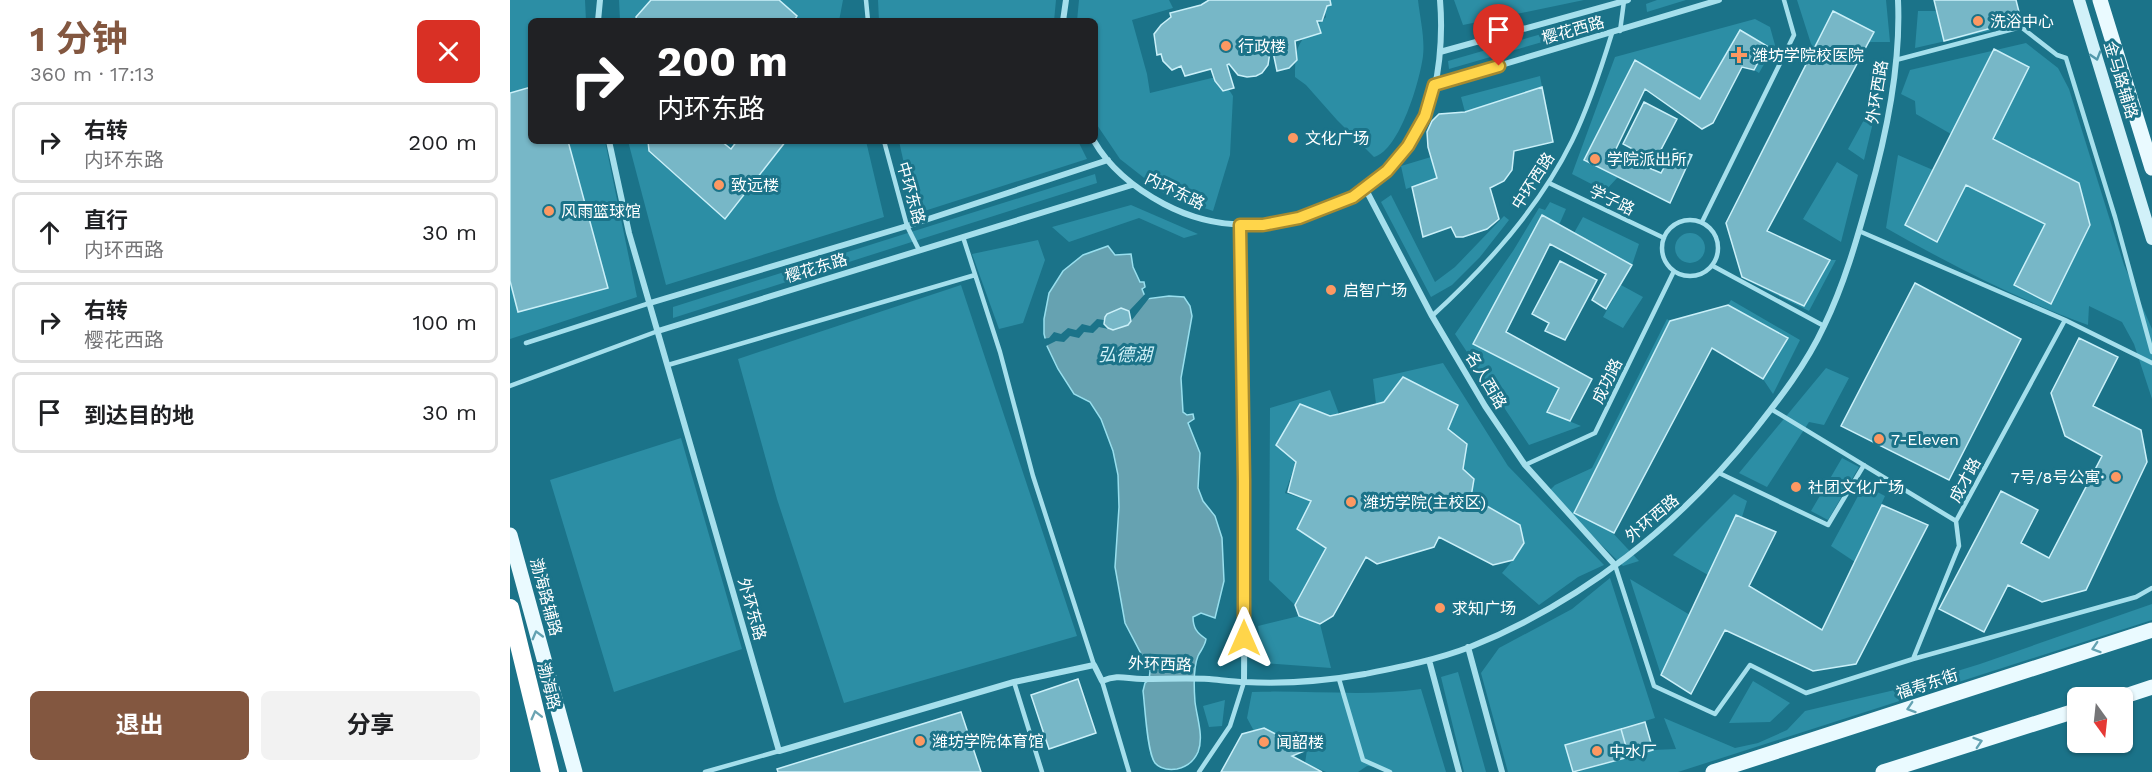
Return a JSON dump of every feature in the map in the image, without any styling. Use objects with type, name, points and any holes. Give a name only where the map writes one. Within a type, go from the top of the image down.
[{"type":"highway","name":"渤海路","points":[[510,608],[550,772]]},
{"type":"main road","points":[[2100,0],[2152,168]]},
{"type":"main road","name":"渤海路辅路","points":[[510,535],[575,772]]},
{"type":"main road","name":"福寿东街","points":[[1713,772],[2152,630]]},
{"type":"main road","points":[[2133,693],[2152,687]]},
{"type":"main road","points":[[1882,772],[2067,714]]},
{"type":"street","points":[[598,18],[600,0]]},
{"type":"street","points":[[1063,18],[1066,0]]},
{"type":"street","name":"内环东路","points":[[1096,144],[1132,185],[1180,212],[1205,221],[1263,225],[1299,218],[1353,197],[1387,171],[1408,146],[1425,116],[1440,52],[1442,21],[1440,0]]},
{"type":"street","name":"樱花西路","points":[[1434,85],[1719,0]]},
{"type":"street","name":"外环西路","points":[[1102,681],[1115,676],[1136,679],[1208,679],[1244,682],[1339,679],[1429,660],[1507,631],[1579,592],[1690,504],[1719,473],[1794,381],[1824,326],[1859,231],[1876,173],[1887,122],[1896,60],[1898,0]]},
{"type":"street","name":"金马路辅路","points":[[2079,0],[2152,239]]},
{"type":"street","name":"樱花西路","points":[[1440,52],[1626,1]]},
{"type":"street","name":"外环东路","points":[[610,144],[629,233],[779,751]]},
{"type":"street","name":"樱花东路","points":[[650,303],[907,226],[1108,160]]},
{"type":"street","name":"樱花东路","points":[[658,331],[1132,185]]},
{"type":"street","name":"名人西路","points":[[1365,188],[1432,316],[1485,406],[1525,465],[1615,565]]},
{"type":"street","points":[[1240,225],[1244,682]]},
{"type":"street","points":[[1468,647],[1502,772]]},
{"type":"street","points":[[1429,660],[1459,772]]},
{"type":"street","points":[[779,751],[1014,682],[1094,665],[1102,681]]},
{"type":"lane","points":[[866,0],[868,18]]},
{"type":"lane","points":[[1702,222],[1794,34],[1784,0]]},
{"type":"lane","name":"中环西路","points":[[1432,316],[1484,266],[1549,183],[1577,129],[1595,87],[1626,1]]},
{"type":"lane","points":[[1896,60],[2021,27],[2057,55],[2066,58],[2115,218],[2152,352]]},
{"type":"lane","name":"中环东路","points":[[885,144],[907,226],[919,250]]},
{"type":"lane","name":"学子路","points":[[1549,183],[1664,238]]},
{"type":"lane","points":[[1693,220],[1702,222],[1710,227],[1718,243],[1718,252],[1713,266],[1692,276],[1674,271],[1667,265],[1663,256],[1664,238],[1675,224],[1693,220]]},
{"type":"lane","points":[[1859,231],[2065,320],[2152,363]]},
{"type":"lane","points":[[963,237],[1000,352],[1033,476],[1094,665]]},
{"type":"lane","points":[[1713,266],[1824,326]]},
{"type":"lane","name":"成功路","points":[[1525,465],[1595,433],[1674,271]]},
{"type":"lane","points":[[668,365],[975,274]]},
{"type":"lane","name":"樱花东路","points":[[526,343],[650,303]]},
{"type":"lane","name":"成才路","points":[[1913,659],[1959,546],[1956,521],[2065,320]]},
{"type":"lane","name":"樱花东路","points":[[510,386],[658,331]]},
{"type":"lane","points":[[1771,409],[1956,521]]},
{"type":"lane","points":[[1719,473],[1828,525],[1864,465]]},
{"type":"lane","points":[[1615,565],[1654,686],[1715,714],[1750,665],[1806,693],[1913,659],[2136,597],[2152,588]]},
{"type":"lane","points":[[1339,679],[1363,760],[1390,772]]},
{"type":"lane","points":[[1102,681],[1129,772]]},
{"type":"lane","points":[[1014,682],[1042,772]]},
{"type":"lane","points":[[1199,772],[1230,726],[1244,682]]},
{"type":"lane","points":[[708,772],[779,751]]},
{"type":"shaded area","points":[[510,0],[585,0],[586,18],[528,18],[528,88],[510,93]]},
{"type":"shaded area","points":[[619,0],[651,0],[636,18],[620,18]]},
{"type":"shaded area","points":[[779,0],[843,0],[840,18],[796,18],[797,16]]},
{"type":"shaded area","points":[[878,0],[1056,0],[1054,18],[879,18]]},
{"type":"shaded area","points":[[1079,0],[1169,0],[1173,8],[1132,20],[1150,93],[1220,76],[1233,96],[1230,155],[1213,211],[1166,195],[1120,159],[1098,126],[1098,18],[1077,18]]},
{"type":"shaded area","points":[[1322,0],[1418,0],[1423,35],[1423,56],[1418,81],[1407,113],[1392,142],[1383,152],[1374,157],[1306,85],[1295,77],[1296,55],[1301,42],[1326,17]]},
{"type":"shaded area","points":[[1454,0],[1584,0],[1463,25]]},
{"type":"shaded area","points":[[1657,0],[1686,0],[1647,12],[1646,4]]},
{"type":"shaded area","points":[[1797,0],[1886,0],[1890,42],[1868,42],[1874,32],[1833,12],[1813,50]]},
{"type":"shaded area","points":[[1918,11],[1937,11],[1945,40],[2021,20],[2021,24],[1915,48]]},
{"type":"shaded area","points":[[1597,18],[1598,26],[1449,69],[1448,61]]},
{"type":"shaded area","points":[[1755,19],[1770,27],[1775,45],[1759,73],[1754,70],[1767,46],[1740,30],[1700,99],[1635,60],[1584,159],[1618,177],[1605,191],[1572,174],[1615,57]]},
{"type":"shaded area","points":[[2026,43],[2058,68],[2069,89],[2124,265],[2152,329],[2152,399],[2134,344],[2122,322],[2089,306],[2088,325],[2062,315],[1985,281],[1886,228],[1898,155],[1933,170],[1905,225],[1936,242],[1966,185],[2045,224],[2014,285],[2051,304],[2090,225],[2079,183],[1993,139],[2029,67],[1996,50]]},
{"type":"shaded area","points":[[1993,51],[1951,134],[1916,114],[1915,101],[1901,94],[1910,70]]},
{"type":"shaded area","points":[[1540,76],[1542,87],[1465,112],[1461,97]]},
{"type":"shaded area","points":[[1881,89],[1864,160],[1848,149]]},
{"type":"shaded area","points":[[569,144],[606,144],[637,297],[510,339],[510,281],[607,288]]},
{"type":"shaded area","points":[[629,144],[648,144],[649,152],[725,219],[784,144],[867,144],[884,217],[666,285]]},
{"type":"shaded area","points":[[900,144],[1080,144],[1087,159],[915,214]]},
{"type":"shaded area","points":[[1431,157],[1437,178],[1406,189],[1401,166]]},
{"type":"shaded area","points":[[1837,162],[1858,175],[1841,242],[1803,219]]},
{"type":"shaded area","points":[[1095,174],[1097,183],[673,318],[673,307]]},
{"type":"shaded area","points":[[1391,195],[1435,282],[1455,267],[1504,216],[1509,220],[1480,257],[1452,285],[1431,297],[1381,202]]},
{"type":"shaded area","points":[[1550,202],[1566,209],[1559,225],[1542,215],[1473,344],[1559,388],[1547,412],[1581,426],[1529,445],[1455,334],[1513,251],[1539,208],[1545,210]]},
{"type":"shaded area","points":[[1131,205],[1198,234],[1184,238],[1139,218],[1069,242],[1052,227]]},
{"type":"shaded area","points":[[1583,217],[1639,244],[1632,265],[1574,233]]},
{"type":"shaded area","points":[[1690,233],[1701,237],[1705,248],[1701,259],[1690,263],[1679,259],[1675,248],[1679,237]]},
{"type":"shaded area","points":[[1038,240],[1045,260],[1023,323],[999,329],[972,254]]},
{"type":"shaded area","points":[[1830,260],[1836,260],[1809,311],[1742,278],[1804,306]]},
{"type":"shaded area","points":[[961,285],[1077,636],[844,703],[777,499],[738,359]]},
{"type":"shaded area","points":[[1621,285],[1643,297],[1623,328],[1603,317]]},
{"type":"shaded area","points":[[1731,300],[1800,340],[1773,394],[1763,379],[1788,338],[1728,305]]},
{"type":"shaded area","points":[[1667,319],[1670,321],[1574,512],[1611,531],[1639,561],[1623,566],[1574,518],[1550,490],[1555,485],[1592,468]]},
{"type":"shaded area","points":[[1443,363],[1508,466],[1604,565],[1578,577],[1539,605],[1502,573],[1524,543],[1520,525],[1471,497],[1474,479],[1463,469],[1467,444],[1448,429],[1458,405],[1403,377],[1384,402],[1376,404],[1373,379]]},
{"type":"shaded area","points":[[1826,368],[1849,378],[1824,425],[1809,422],[1767,487],[1739,473]]},
{"type":"shaded area","points":[[1330,390],[1339,414],[1330,416],[1300,404],[1276,444],[1296,462],[1285,493],[1311,501],[1297,529],[1326,548],[1295,605],[1269,580],[1270,408]]},
{"type":"shaded area","points":[[681,438],[742,649],[614,692],[550,480]]},
{"type":"shaded area","points":[[1842,458],[1859,467],[1828,520],[1811,511]]},
{"type":"shaded area","points":[[1864,485],[1885,496],[1855,562],[1831,546]]},
{"type":"shaded area","points":[[1734,494],[1747,501],[1742,517],[1736,515],[1708,575],[1673,555]]},
{"type":"shaded area","points":[[1610,578],[1655,718],[1565,745],[1573,772],[1508,772],[1481,673],[1499,648],[1572,609]]},
{"type":"shaded area","points":[[1630,579],[1690,615],[1661,675]]},
{"type":"shaded area","points":[[2152,604],[2152,620],[1678,772],[1577,772],[1653,750],[1676,749],[1664,718],[1735,748],[1758,743],[1787,730],[1805,711],[1899,689],[1980,664]]},
{"type":"shaded area","points":[[1299,616],[1320,624],[1331,668],[1263,663],[1258,626]]},
{"type":"shaded area","points":[[1458,672],[1486,772],[1464,772],[1441,677]]},
{"type":"shaded area","points":[[1753,681],[1790,703],[1770,722],[1729,723]]},
{"type":"shaded area","points":[[1421,689],[1446,772],[1386,772],[1381,767],[1367,766],[1358,772],[1326,772],[1305,763],[1307,750],[1264,728],[1254,731],[1247,718],[1252,692],[1379,693]]},
{"type":"shaded area","points":[[1225,700],[1222,726],[1209,727],[1203,706]]},
{"type":"water","name":"弘德湖","points":[[1108,246],[1115,255],[1131,254],[1133,267],[1140,282],[1144,282],[1145,287],[1142,289],[1146,299],[1184,297],[1190,306],[1192,316],[1181,378],[1183,412],[1187,415],[1193,414],[1194,419],[1188,423],[1200,453],[1198,488],[1203,501],[1215,516],[1222,538],[1224,581],[1215,618],[1201,613],[1193,617],[1196,630],[1206,639],[1196,661],[1195,672],[1200,746],[1192,761],[1177,769],[1159,767],[1152,758],[1150,750],[1143,691],[1145,683],[1149,680],[1150,671],[1125,623],[1115,567],[1119,507],[1118,475],[1113,451],[1101,419],[1090,402],[1074,394],[1058,369],[1044,334],[1044,319],[1049,293],[1063,271],[1083,255]]},
{"type":"pier","points":[[1146,293],[1150,297],[1128,325],[1113,330],[1099,327],[1093,333],[1084,332],[1079,338],[1070,336],[1064,342],[1056,341],[1044,347],[1042,339],[1049,338],[1054,332],[1061,334],[1068,328],[1076,330],[1082,324],[1090,326],[1097,319],[1104,320],[1107,314],[1121,308],[1129,311]]},
{"type":"building","points":[[651,0],[779,0],[797,16],[796,18],[636,17]]},
{"type":"building","name":"行政楼","points":[[1209,0],[1330,0],[1331,5],[1327,6],[1322,21],[1317,21],[1321,33],[1295,41],[1297,60],[1289,68],[1277,71],[1273,52],[1270,52],[1268,65],[1262,73],[1256,76],[1238,75],[1229,64],[1227,65],[1234,88],[1223,91],[1215,81],[1211,69],[1185,76],[1181,66],[1172,70],[1163,61],[1161,54],[1157,55],[1154,34],[1171,17],[1170,13],[1201,5]]},
{"type":"building","name":"洗浴中心","points":[[1934,0],[2016,0],[2021,20],[1944,41]]},
{"type":"building","points":[[1833,11],[1874,32],[1767,231],[1830,260],[1804,306],[1742,277],[1726,223]]},
{"type":"building","points":[[1740,30],[1767,46],[1754,70],[1742,67],[1713,123],[1702,129],[1645,89],[1614,153],[1661,173],[1674,149],[1692,155],[1670,203],[1584,160],[1635,60],[1700,99]]},
{"type":"building","points":[[1994,49],[2029,67],[1993,139],[2079,183],[2090,225],[2051,304],[2014,285],[2045,224],[1966,185],[1937,242],[1905,225]]},
{"type":"building","points":[[1542,87],[1553,142],[1514,151],[1512,170],[1504,181],[1490,188],[1499,219],[1487,229],[1463,237],[1456,237],[1451,227],[1423,237],[1412,187],[1437,178],[1428,147],[1427,132],[1432,121],[1439,114],[1465,112]]},
{"type":"building","name":"风雨篮球馆","points":[[528,88],[528,144],[569,144],[608,288],[518,312],[510,281],[510,93]]},
{"type":"building","points":[[1644,102],[1677,119],[1655,161],[1623,144]]},
{"type":"building","name":"致远楼","points":[[648,144],[725,144],[731,149],[735,144],[784,144],[725,219],[649,151]]},
{"type":"building","points":[[1542,215],[1632,265],[1606,309],[1592,300],[1606,274],[1550,244],[1506,332],[1592,379],[1570,421],[1547,412],[1559,388],[1473,344]]},
{"type":"building","points":[[1560,261],[1597,280],[1565,340],[1545,331],[1549,323],[1532,314]]},
{"type":"building","points":[[1915,283],[2021,339],[1949,480],[1841,426]]},
{"type":"building","points":[[1728,305],[1788,338],[1763,379],[1712,348],[1614,533],[1574,513],[1670,321]]},
{"type":"building","points":[[1121,308],[1129,311],[1131,321],[1128,325],[1113,330],[1108,328],[1104,324],[1105,317]]},
{"type":"building","name":"7号/8号公寓·","points":[[2079,338],[2118,357],[2093,406],[2141,430],[2147,462],[2086,590],[2042,602],[2008,585],[1984,632],[1939,609],[2001,491],[2038,510],[2021,543],[2049,558],[2102,456],[2065,436],[2051,393]]},
{"type":"building","points":[[1403,377],[1458,405],[1448,429],[1467,444],[1463,469],[1474,479],[1471,497],[1520,525],[1524,543],[1513,560],[1493,565],[1439,537],[1434,547],[1377,564],[1366,557],[1333,616],[1320,624],[1299,616],[1295,605],[1326,548],[1297,529],[1311,501],[1288,492],[1296,462],[1276,445],[1300,404],[1330,416],[1339,414],[1384,402]]},
{"type":"building","points":[[1882,505],[1928,525],[1856,664],[1813,671],[1725,630],[1691,694],[1661,675],[1736,515],[1776,532],[1749,586],[1822,630]]},
{"type":"building","points":[[1078,679],[1096,733],[1049,749],[1031,695]]},
{"type":"building","name":"潍坊学院体育馆","points":[[961,712],[981,772],[778,772],[777,769]]},
{"type":"building","points":[[1645,722],[1653,750],[1629,757],[1621,729]]},
{"type":"building","name":"闻韶楼","points":[[1264,728],[1307,750],[1292,756],[1322,772],[1221,772],[1242,734]]},
{"type":"building","name":"中水厂","points":[[1621,729],[1629,757],[1573,772],[1565,745]]},
{"type":"place","name":"洗浴中心","points":[[1978,21]]},
{"type":"place","name":"行政楼","points":[[1226,46]]},
{"type":"place","name":"潍坊学院校医院","points":[[1739,55]]},
{"type":"place","name":"文化广场","points":[[1293,138]]},
{"type":"place","name":"学院派出所","points":[[1595,159]]},
{"type":"place","name":"致远楼","points":[[719,185]]},
{"type":"place","name":"风雨篮球馆","points":[[549,211]]},
{"type":"place","name":"启智广场","points":[[1331,290]]},
{"type":"place","name":"7-Eleven","points":[[1879,439]]},
{"type":"place","name":"7号/8号公寓·","points":[[2116,477]]},
{"type":"place","name":"社团文化广场","points":[[1796,487]]},
{"type":"place","name":"潍坊学院(主校区)","points":[[1351,502]]},
{"type":"place","name":"求知广场","points":[[1440,608]]},
{"type":"place","name":"潍坊学院体育馆","points":[[920,741]]},
{"type":"place","name":"闻韶楼","points":[[1264,742]]},
{"type":"place","name":"中水厂","points":[[1597,751]]},
{"type":"route","points":[[1244,638],[1245,526],[1240,225],[1263,225],[1299,218],[1353,197],[1387,171],[1408,146],[1425,116],[1434,85],[1499,66]]}]
